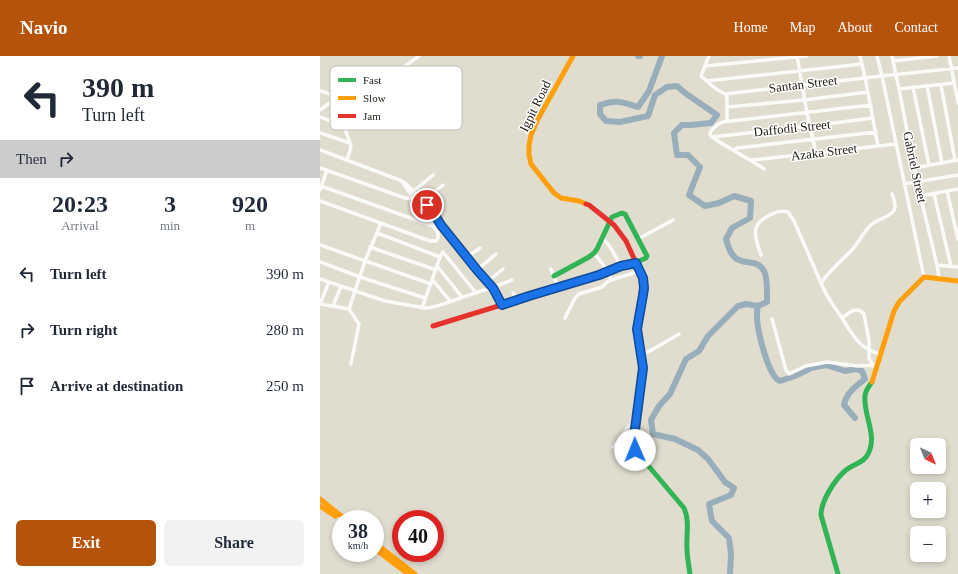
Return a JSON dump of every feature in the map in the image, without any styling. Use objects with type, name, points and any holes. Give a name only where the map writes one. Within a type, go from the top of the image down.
[{"type":"street","points":[[405,66],[419,56]]},
{"type":"street","name":"Igpit Road","points":[[573,56],[541,113],[531,135],[529,156],[532,164],[554,194],[561,198],[579,201],[589,205],[610,221],[626,241],[643,278],[643,295],[637,329],[643,368],[635,427],[635,450],[686,512],[688,527],[687,547],[690,574]]},
{"type":"street","points":[[709,56],[701,76],[716,89],[725,94],[727,98],[727,121]]},
{"type":"street","points":[[797,56],[804,100],[816,153]]},
{"type":"street","points":[[705,66],[806,56]]},
{"type":"street","points":[[860,56],[866,77],[878,146]]},
{"type":"street","points":[[877,56],[924,277]]},
{"type":"street","name":"Gabriel Street","points":[[892,56],[914,168],[939,278]]},
{"type":"street","points":[[893,61],[906,58],[937,56]]},
{"type":"street","points":[[949,56],[958,103]]},
{"type":"street","points":[[706,81],[862,64]]},
{"type":"street","name":"Santan Street","points":[[725,94],[866,77],[958,68]]},
{"type":"street","points":[[899,89],[954,84]]},
{"type":"street","points":[[914,168],[956,160],[941,85]]},
{"type":"street","points":[[927,86],[942,163]]},
{"type":"street","points":[[914,87],[929,165]]},
{"type":"street","points":[[320,91],[330,94]]},
{"type":"street","points":[[727,107],[868,92]]},
{"type":"street","points":[[320,110],[330,103]]},
{"type":"street","points":[[764,169],[752,160],[737,153],[712,137],[710,133],[721,122],[870,105]]},
{"type":"street","points":[[320,117],[329,121]]},
{"type":"street","name":"Daffodil Street","points":[[712,137],[873,118]]},
{"type":"street","points":[[345,130],[351,147],[347,160]]},
{"type":"street","points":[[734,150],[737,148],[876,132]]},
{"type":"street","points":[[320,133],[350,143]]},
{"type":"street","name":"Azaka Street","points":[[752,160],[896,144]]},
{"type":"street","points":[[320,150],[402,181],[414,191],[433,212],[441,225],[477,270],[488,281],[502,305]]},
{"type":"street","points":[[320,168],[405,198],[414,199]]},
{"type":"street","points":[[326,170],[321,188],[433,226]]},
{"type":"street","points":[[904,184],[958,174]]},
{"type":"street","points":[[414,191],[433,175]]},
{"type":"street","points":[[320,201],[434,242],[437,240],[438,233],[402,181]]},
{"type":"street","points":[[423,201],[443,185]]},
{"type":"street","points":[[920,196],[958,189]]},
{"type":"street","points":[[947,191],[958,239]]},
{"type":"street","points":[[821,283],[860,241],[870,226],[877,220],[894,212],[895,206],[892,194]]},
{"type":"street","points":[[934,194],[951,266]]},
{"type":"street","points":[[433,212],[442,204]]},
{"type":"street","points":[[761,255],[755,238],[758,223],[764,218],[779,211],[788,212],[794,221],[829,299],[850,332],[864,347],[881,355]]},
{"type":"street","points":[[433,326],[599,275],[621,266],[636,263],[647,256],[624,213],[620,213],[614,216],[610,221],[594,253],[554,276]]},
{"type":"street","points":[[638,239],[672,220]]},
{"type":"street","points":[[349,309],[370,247],[381,223]]},
{"type":"street","points":[[377,233],[440,257]]},
{"type":"street","points":[[602,237],[610,247],[621,266]]},
{"type":"street","points":[[320,245],[430,284]]},
{"type":"street","points":[[370,247],[436,268],[462,298]]},
{"type":"street","points":[[467,257],[480,248]]},
{"type":"street","points":[[422,308],[442,252],[444,252],[476,293]]},
{"type":"street","points":[[594,253],[608,271],[611,280]]},
{"type":"street","points":[[477,270],[496,254]]},
{"type":"street","points":[[320,262],[425,298]]},
{"type":"street","points":[[937,265],[958,267]]},
{"type":"street","points":[[488,281],[503,269]]},
{"type":"street","points":[[550,269],[558,287]]},
{"type":"street","points":[[565,318],[577,296],[584,292],[602,287],[611,280],[640,272]]},
{"type":"street","points":[[838,574],[821,515],[821,510],[823,502],[842,474],[865,459],[872,444],[865,396],[867,388],[873,380],[876,365],[881,355],[896,306],[924,277],[958,281]]},
{"type":"street","points":[[320,279],[385,301],[422,308],[428,308],[450,302],[512,280]]},
{"type":"street","points":[[432,280],[450,302]]},
{"type":"street","points":[[329,282],[320,304],[349,309],[359,324],[351,364]]},
{"type":"street","points":[[332,306],[341,286]]},
{"type":"street","points":[[513,293],[516,300]]},
{"type":"street","points":[[842,318],[856,309],[861,310],[864,314],[869,341],[869,359],[876,365]]},
{"type":"street","points":[[772,319],[786,370],[789,374],[806,366],[827,362],[857,366],[876,365]]},
{"type":"street","points":[[642,354],[679,334]]},
{"type":"street","points":[[613,447],[629,426],[635,427]]},
{"type":"street","points":[[320,499],[333,510]]},
{"type":"street","points":[[320,506],[332,515]]},
{"type":"street","points":[[384,550],[415,574]]},
{"type":"street","points":[[384,556],[408,574]]},
{"type":"waterway","points":[[662,56],[649,91],[638,107],[619,102],[611,102],[600,105],[600,114],[606,121],[620,122],[648,116],[655,95],[667,87],[677,86],[717,115],[711,123],[682,125],[674,133],[677,155],[688,155],[700,167],[689,195],[705,206],[719,203],[734,196],[751,201],[750,218],[732,228],[726,239],[734,257],[742,261],[759,265],[764,271],[767,282],[767,302],[758,306],[746,304],[738,306],[708,336],[699,351],[686,359],[670,394],[659,406],[651,420],[653,434],[675,439],[698,450],[708,459],[725,482],[734,488],[731,495],[709,504],[712,521],[729,538],[731,554],[730,574]]},
{"type":"waterway","points":[[758,306],[757,319],[764,353],[771,371],[780,381],[811,368],[826,365],[845,371],[856,369],[862,371],[865,379],[849,393],[844,405],[855,418]]},
{"type":"traffic: fast","points":[[554,276],[594,253],[612,217],[622,213],[625,214],[647,256],[646,258],[637,262]]},
{"type":"traffic: fast","points":[[838,574],[821,515],[823,503],[837,479],[846,470],[864,459],[871,447],[871,432],[866,410],[865,396],[866,390],[872,382]]},
{"type":"traffic: fast","points":[[635,430],[635,450],[684,508],[686,513],[687,552],[690,574]]},
{"type":"traffic: slow","points":[[573,56],[538,119],[531,135],[529,155],[531,164],[554,193],[561,198],[579,201],[586,204]]},
{"type":"traffic: slow","points":[[872,382],[894,311],[899,302],[924,277],[958,281]]},
{"type":"traffic: slow","points":[[320,499],[334,510]]},
{"type":"traffic: slow","points":[[320,506],[332,514]]},
{"type":"traffic: slow","points":[[384,550],[415,574]]},
{"type":"traffic: slow","points":[[384,556],[408,574]]},
{"type":"traffic: jam","points":[[586,204],[614,225],[626,241],[643,278],[643,295],[637,329],[643,367],[635,430]]},
{"type":"traffic: jam","points":[[433,326],[637,262]]},
{"type":"route","points":[[427,205],[477,270],[488,281],[502,305],[599,275],[621,266],[636,263],[643,278],[644,288],[637,329],[643,368],[634,437],[635,450]]}]
